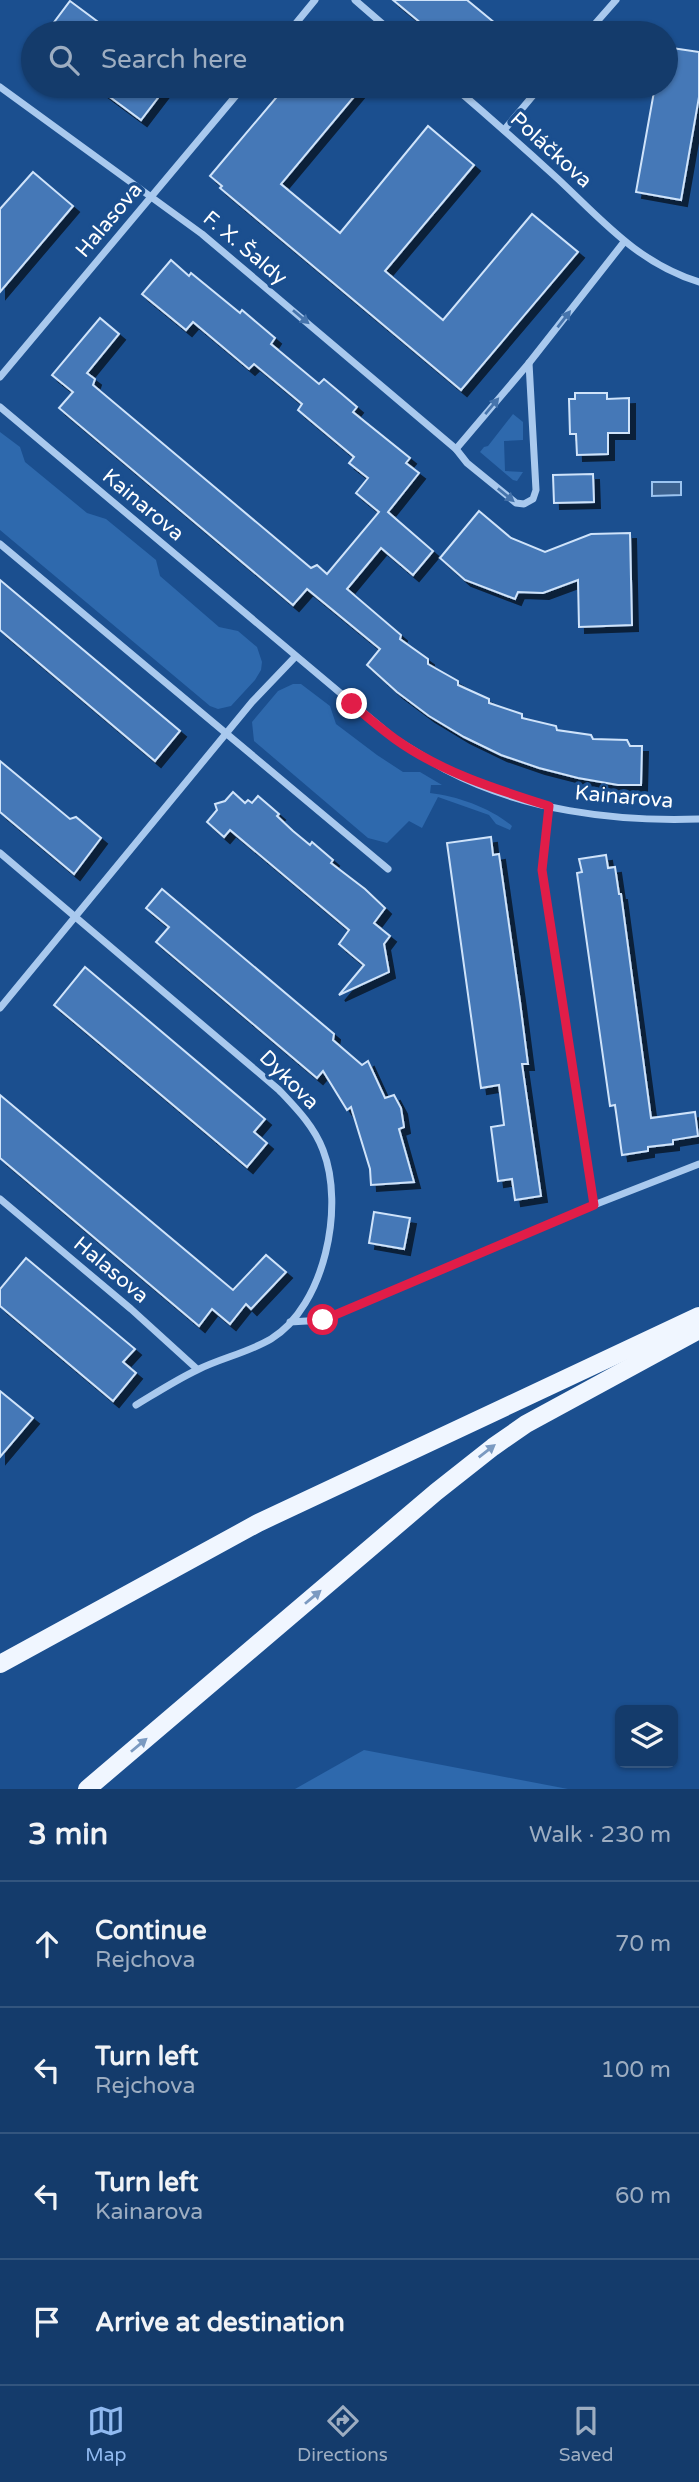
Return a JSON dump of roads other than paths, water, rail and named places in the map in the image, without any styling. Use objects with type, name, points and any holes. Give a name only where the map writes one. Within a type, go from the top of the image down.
[{"type":"main road","points":[[0,1664],[258,1523],[699,1316]]},
{"type":"main road","points":[[88,1789],[428,1499],[493,1447],[560,1404],[699,1330]]},
{"type":"street","points":[[298,21],[315,0]]},
{"type":"street","points":[[355,0],[379,21]]},
{"type":"street","points":[[598,21],[616,0]]},
{"type":"street","name":"F. X. Šaldy","points":[[0,87],[202,234],[456,449],[467,463],[516,503],[524,504],[533,499],[536,490],[529,363]]},
{"type":"street","name":"Halasova","points":[[0,377],[234,98]]},
{"type":"street","name":"Poláčkova","points":[[467,98],[640,255],[678,276],[699,282]]},
{"type":"street","points":[[504,130],[531,98]]},
{"type":"street","points":[[456,449],[529,363],[624,242]]},
{"type":"street","name":"Kainarova","points":[[0,407],[395,739],[436,764],[496,790],[549,806],[635,818],[699,819]]},
{"type":"street","points":[[0,544],[388,869]]},
{"type":"street","points":[[0,1008],[252,702],[295,657]]},
{"type":"street","points":[[549,806],[542,870],[594,1205]]},
{"type":"street","name":"Dykova","points":[[0,853],[279,1090],[306,1119],[317,1137],[332,1184],[332,1224],[321,1267],[306,1300],[290,1322],[273,1338],[237,1356],[197,1369],[136,1405]]},
{"type":"street","points":[[290,1322],[323,1320],[594,1205],[699,1164]]},
{"type":"street","name":"Halasova","points":[[0,1199],[131,1309],[197,1369]]}]
